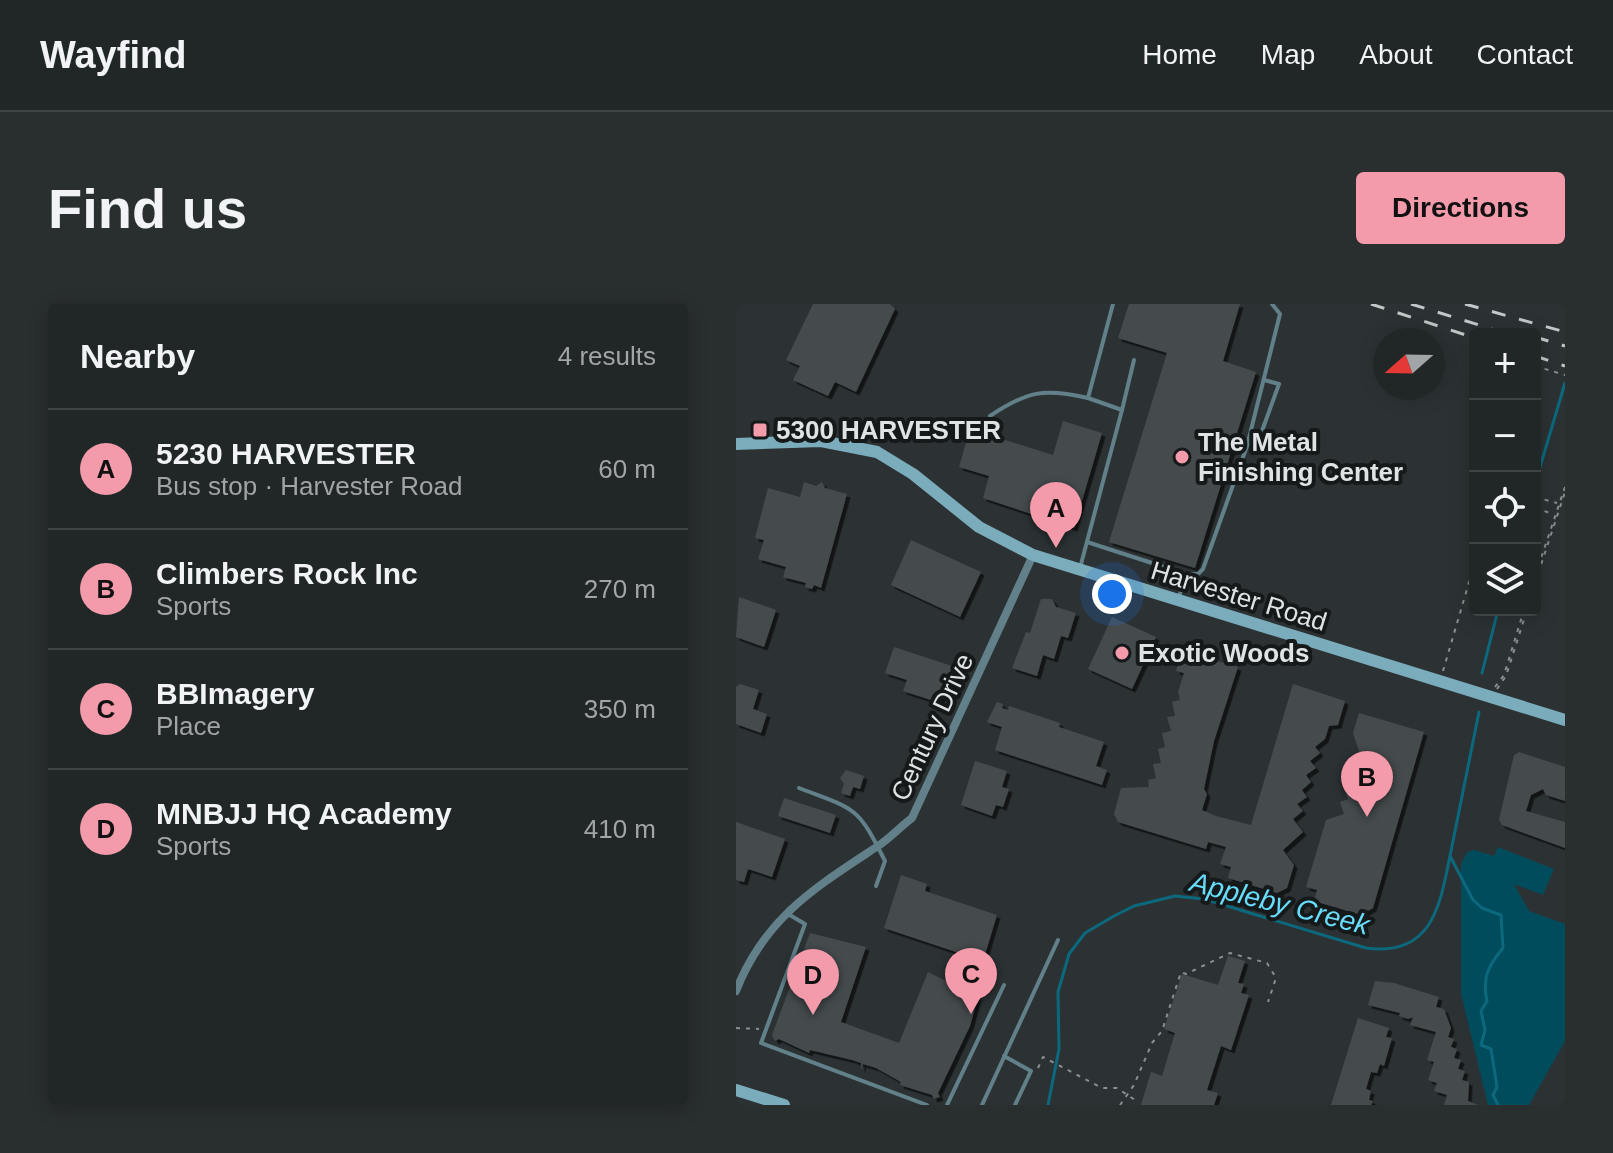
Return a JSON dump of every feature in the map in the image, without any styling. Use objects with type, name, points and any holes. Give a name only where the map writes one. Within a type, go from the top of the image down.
[{"type":"main road","name":"Harvester Road","points":[[736,444],[821,441],[877,452],[904,467],[979,527],[1033,555],[1565,720]]},
{"type":"main road","points":[[736,1090],[784,1105]]},
{"type":"street","name":"Century Drive","points":[[736,991],[747,964],[786,913],[815,886],[878,846],[912,818],[1033,555]]},
{"type":"lane","points":[[1088,398],[1113,304]]},
{"type":"lane","points":[[1087,542],[1186,574],[1198,574],[1203,569],[1247,446],[1280,314],[1272,304]]},
{"type":"lane","points":[[1079,570],[1134,360]]},
{"type":"lane","points":[[1247,446],[1262,431],[1279,384],[1264,380]]},
{"type":"lane","points":[[990,416],[1017,398],[1053,390],[1122,410]]},
{"type":"lane","points":[[1178,599],[1186,574]]},
{"type":"lane","points":[[799,788],[857,812],[878,846],[886,868],[876,886]]},
{"type":"lane","points":[[786,913],[805,924],[761,1043],[927,1105]]},
{"type":"lane","points":[[982,1105],[1058,940]]},
{"type":"lane","points":[[947,1105],[1004,985]]},
{"type":"lane","points":[[1004,1056],[1031,1071],[1015,1105]]},
{"type":"path","points":[[1541,368],[1565,375]]},
{"type":"path","points":[[1541,557],[1565,490]]},
{"type":"path","points":[[1541,564],[1565,490]]},
{"type":"path","points":[[1541,498],[1558,503]]},
{"type":"path","points":[[1541,510],[1554,515]]},
{"type":"path","points":[[1444,681],[1469,585]]},
{"type":"path","points":[[1492,696],[1506,676],[1524,616]]},
{"type":"path","points":[[1120,1105],[1134,1085],[1152,1043],[1162,1031],[1181,972],[1186,974],[1225,954],[1269,965],[1276,978],[1268,1002]]},
{"type":"path","points":[[736,1028],[766,1029]]},
{"type":"path","points":[[1034,1077],[1043,1057],[1102,1088],[1117,1088],[1138,1102]]},
{"type":"shaded area","points":[[1498,847],[1554,869],[1543,895],[1514,884],[1529,911],[1565,924],[1565,1041],[1529,1105],[1488,1105],[1461,994],[1461,864],[1467,852],[1474,850],[1494,856]]},
{"type":"building","points":[[813,304],[890,304],[895,309],[856,392],[835,382],[828,396],[793,380],[800,366],[786,360]]},
{"type":"building","name":"The Metal Finishing Center","points":[[1129,304],[1240,304],[1223,361],[1256,372],[1195,568],[1109,542],[1167,353],[1118,338]]},
{"type":"building","points":[[1063,421],[1102,433],[1074,528],[983,498],[989,476],[959,467],[970,429],[1053,455]]},
{"type":"building","points":[[804,482],[816,486],[822,482],[825,488],[847,494],[821,588],[814,585],[812,589],[805,587],[806,583],[783,577],[786,567],[758,559],[764,540],[755,538],[768,488],[800,497]]},
{"type":"building","points":[[911,540],[981,572],[960,617],[891,585]]},
{"type":"building","points":[[739,597],[776,610],[764,647],[736,637]]},
{"type":"building","points":[[1041,599],[1052,599],[1056,607],[1076,613],[1068,638],[1061,636],[1054,659],[1043,655],[1037,676],[1012,668],[1026,632],[1030,633]]},
{"type":"building","name":"Exotic Woods","points":[[1112,617],[1156,637],[1132,689],[1088,669]]},
{"type":"building","points":[[894,647],[952,666],[940,703],[903,691],[907,680],[885,673]]},
{"type":"building","points":[[1182,651],[1238,667],[1214,741],[1204,789],[1207,794],[1202,810],[1216,816],[1251,825],[1293,684],[1345,701],[1338,725],[1329,726],[1325,739],[1315,747],[1320,753],[1310,761],[1316,768],[1306,775],[1311,782],[1302,790],[1307,797],[1297,804],[1303,811],[1293,819],[1303,832],[1283,850],[1294,865],[1287,888],[1277,893],[1228,878],[1231,867],[1220,864],[1226,847],[1208,842],[1206,849],[1118,822],[1114,814],[1121,788],[1149,787],[1148,780],[1156,778],[1153,764],[1161,763],[1158,749],[1165,747],[1162,733],[1171,731],[1167,717],[1175,716],[1172,702],[1180,700],[1178,692],[1184,673],[1176,671]]},
{"type":"building","points":[[740,684],[759,690],[753,709],[767,714],[761,733],[736,724],[736,687]]},
{"type":"building","points":[[997,702],[1003,704],[1002,708],[1008,710],[1009,706],[1060,723],[1059,727],[1104,742],[1096,766],[1107,770],[1102,785],[995,750],[1002,727],[987,722]]},
{"type":"building","points":[[1359,713],[1424,732],[1373,908],[1361,915],[1314,901],[1317,890],[1306,887],[1326,820],[1344,814],[1340,802],[1348,799],[1344,789],[1353,786],[1349,774],[1357,771],[1353,759],[1361,757],[1353,733]]},
{"type":"building","points":[[1519,752],[1565,767],[1565,801],[1546,795],[1543,789],[1531,795],[1526,811],[1565,822],[1565,848],[1502,825],[1499,820],[1514,755]]},
{"type":"building","points":[[975,761],[1007,771],[1002,787],[1009,789],[1003,807],[996,805],[992,816],[961,805]]},
{"type":"building","points":[[846,770],[864,776],[860,789],[853,787],[850,796],[841,793],[844,784],[840,778]]},
{"type":"building","points":[[784,798],[836,815],[830,833],[778,816]]},
{"type":"building","points":[[736,822],[785,839],[772,877],[748,869],[744,882],[736,880]]},
{"type":"building","points":[[901,875],[927,884],[925,891],[997,915],[983,961],[884,928]]},
{"type":"building","points":[[810,933],[866,947],[841,1022],[899,1043],[928,972],[978,997],[970,1026],[938,1093],[940,1097],[934,1099],[932,1095],[900,1085],[901,1082],[876,1068],[863,1064],[861,1070],[861,1063],[810,1050],[809,1053],[779,1039],[775,1041],[772,1035]]},
{"type":"building","points":[[1228,956],[1245,961],[1238,983],[1244,984],[1241,993],[1249,995],[1231,1050],[1221,1046],[1207,1090],[1218,1093],[1214,1105],[1141,1105],[1151,1072],[1162,1076],[1175,1033],[1164,1029],[1182,974],[1218,985]]},
{"type":"building","points":[[1375,981],[1394,983],[1439,997],[1436,1007],[1444,1009],[1451,1028],[1448,1037],[1454,1039],[1451,1047],[1457,1049],[1454,1058],[1461,1060],[1458,1069],[1465,1071],[1462,1080],[1469,1082],[1468,1101],[1478,1105],[1444,1105],[1447,1095],[1434,1091],[1437,1083],[1428,1080],[1434,1062],[1427,1060],[1436,1032],[1410,1025],[1413,1017],[1408,1019],[1399,1016],[1400,1013],[1368,1005]]},
{"type":"building","points":[[1358,1018],[1389,1028],[1386,1037],[1392,1038],[1384,1066],[1380,1064],[1377,1073],[1371,1072],[1366,1089],[1371,1091],[1371,1105],[1331,1105]]},
{"type":"waterway","name":"Appleby Creek","points":[[1539,472],[1565,383]]},
{"type":"waterway","name":"Appleby Creek","points":[[1482,673],[1496,616]]},
{"type":"waterway","name":"Appleby Creek","points":[[1479,712],[1450,856],[1473,900],[1482,908],[1501,915],[1503,948],[1488,973],[1485,986],[1487,1001],[1481,1011],[1485,1030],[1481,1045],[1491,1049],[1497,1087],[1493,1095],[1498,1105]]},
{"type":"waterway","name":"Appleby Creek","points":[[1048,1105],[1059,1049],[1058,992],[1069,954],[1085,933],[1134,906],[1175,896],[1204,899],[1366,948],[1388,949],[1406,944],[1419,936],[1429,924],[1442,893],[1450,856]]},
{"type":"railway","points":[[1371,304],[1469,336]]},
{"type":"railway","points":[[1411,304],[1489,328]]},
{"type":"railway","points":[[1465,304],[1565,332]]},
{"type":"railway","points":[[1541,339],[1565,346]]},
{"type":"railway","points":[[1541,358],[1565,366]]},
{"type":"place","name":"5300 HARVESTER","points":[[760,430]]},
{"type":"place","name":"The Metal Finishing Center","points":[[1182,457]]},
{"type":"place","name":"5230 HARVESTER","points":[[1056,548]]},
{"type":"place","name":"Exotic Woods","points":[[1122,653]]},
{"type":"place","name":"Climbers Rock Inc","points":[[1367,817]]},
{"type":"place","name":"BBImagery","points":[[971,1014]]},
{"type":"place","name":"MNBJJ HQ Academy","points":[[813,1015]]}]
